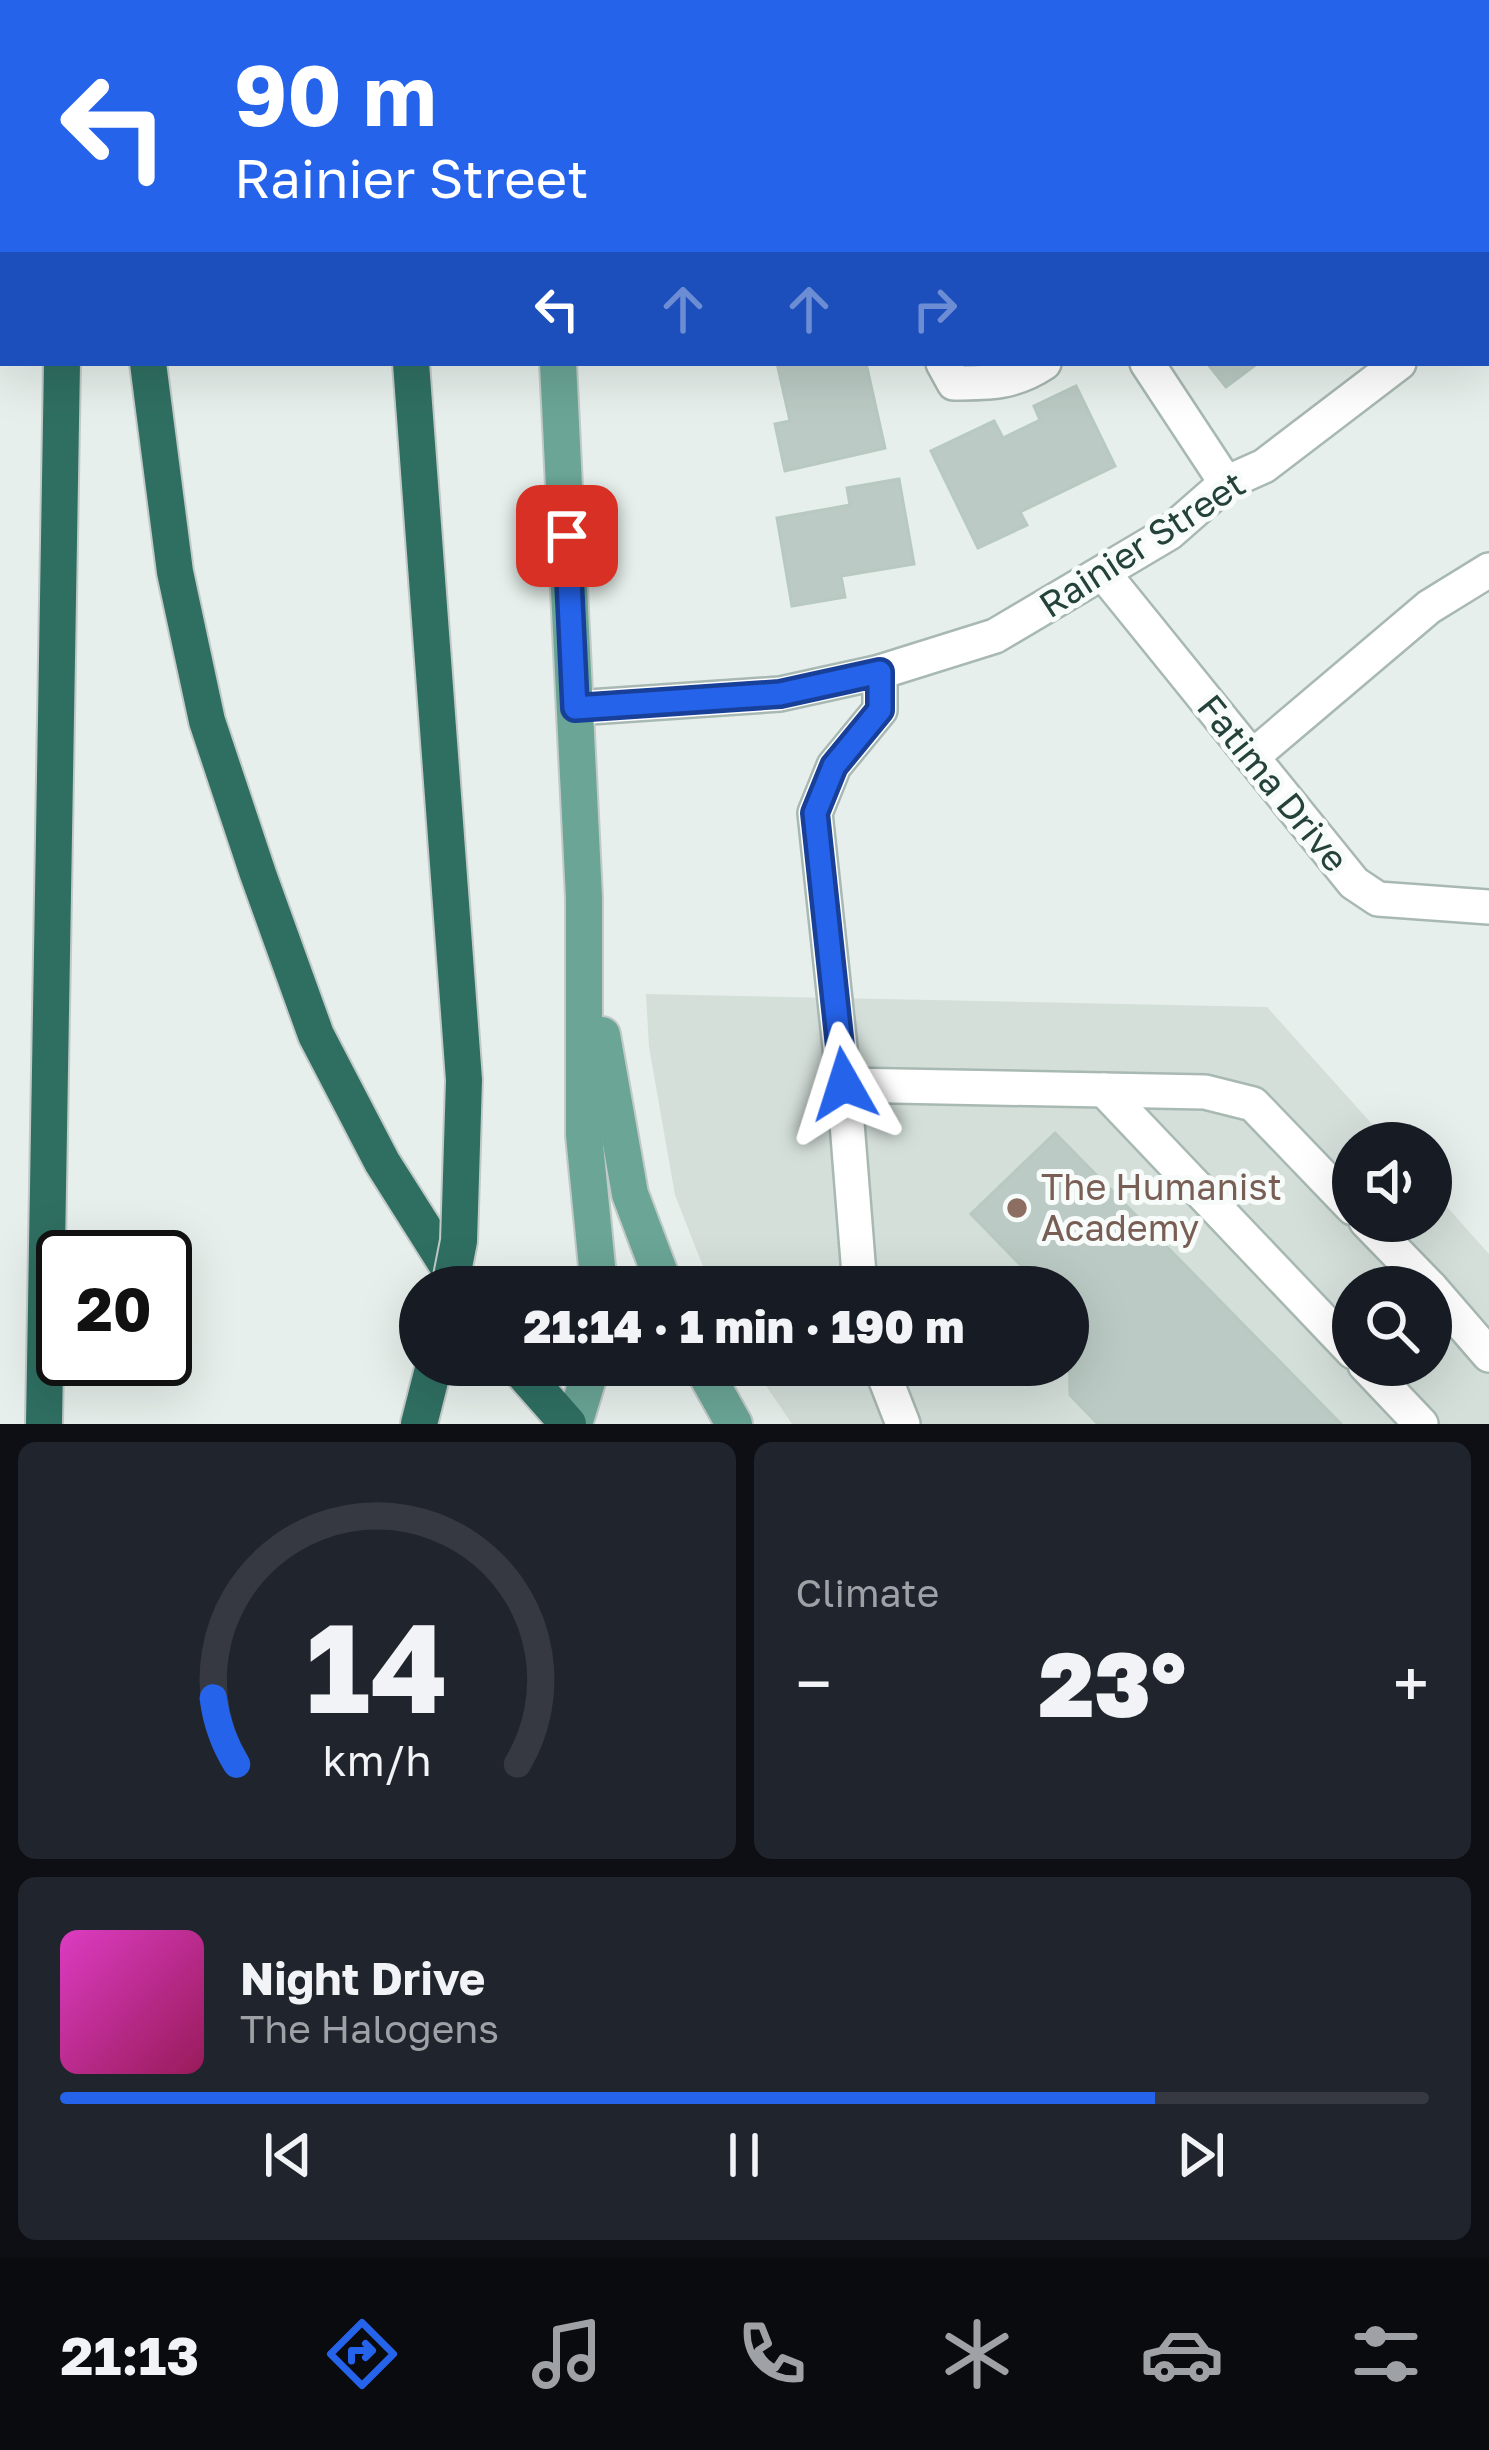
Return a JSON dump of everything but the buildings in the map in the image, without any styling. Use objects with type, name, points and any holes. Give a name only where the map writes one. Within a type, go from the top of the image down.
[{"type":"highway","points":[[44,1424],[62,366]]},
{"type":"highway","points":[[148,366],[175,572],[207,721],[250,852],[316,1035],[382,1162],[448,1266]]},
{"type":"highway","points":[[410,366],[463,1057],[462,1200],[454,1266]]},
{"type":"highway","points":[[419,1424],[429,1386]]},
{"type":"highway","points":[[536,1386],[571,1424]]},
{"type":"main road","points":[[558,366],[584,898],[584,1135],[597,1266]]},
{"type":"main road","points":[[584,898],[630,1194],[657,1266]]},
{"type":"main road","points":[[571,1424],[585,1386]]},
{"type":"main road","points":[[713,1386],[734,1424]]},
{"type":"street","points":[[946,366],[954,383],[998,383],[1038,366]]},
{"type":"street","points":[[1149,366],[1226,483]]},
{"type":"street","name":"Rainier Street","points":[[575,708],[780,694],[880,672],[995,636],[1169,533],[1226,483],[1264,466],[1395,366]]},
{"type":"street","points":[[1252,757],[1430,608],[1489,571]]},
{"type":"street","name":"Fatima Drive","points":[[1104,574],[1354,883],[1378,899],[1489,907]]},
{"type":"street","points":[[858,1266],[815,813],[834,766],[880,710],[880,672]]},
{"type":"street","points":[[844,1084],[1205,1092],[1252,1104],[1332,1186]]},
{"type":"street","points":[[1104,1090],[1332,1330]]},
{"type":"street","points":[[1386,1242],[1409,1266]]},
{"type":"street","points":[[1452,1313],[1489,1355]]},
{"type":"street","points":[[889,1386],[904,1424]]},
{"type":"street","points":[[1385,1386],[1421,1424]]},
{"type":"shaded area","name":"The Humanist Academy","points":[[646,994],[1267,1007],[1370,1122],[1332,1122],[1332,1242],[1452,1242],[1452,1213],[1489,1254],[1489,1424],[792,1424],[766,1386],[1089,1386],[1089,1266],[703,1266],[675,1195],[649,1047]]},
{"type":"place","name":"The Humanist Academy","points":[[1017,1208]]},
{"type":"route","points":[[567,536],[575,708],[780,694],[880,672],[880,710],[834,766],[815,813],[844,1084]]}]
